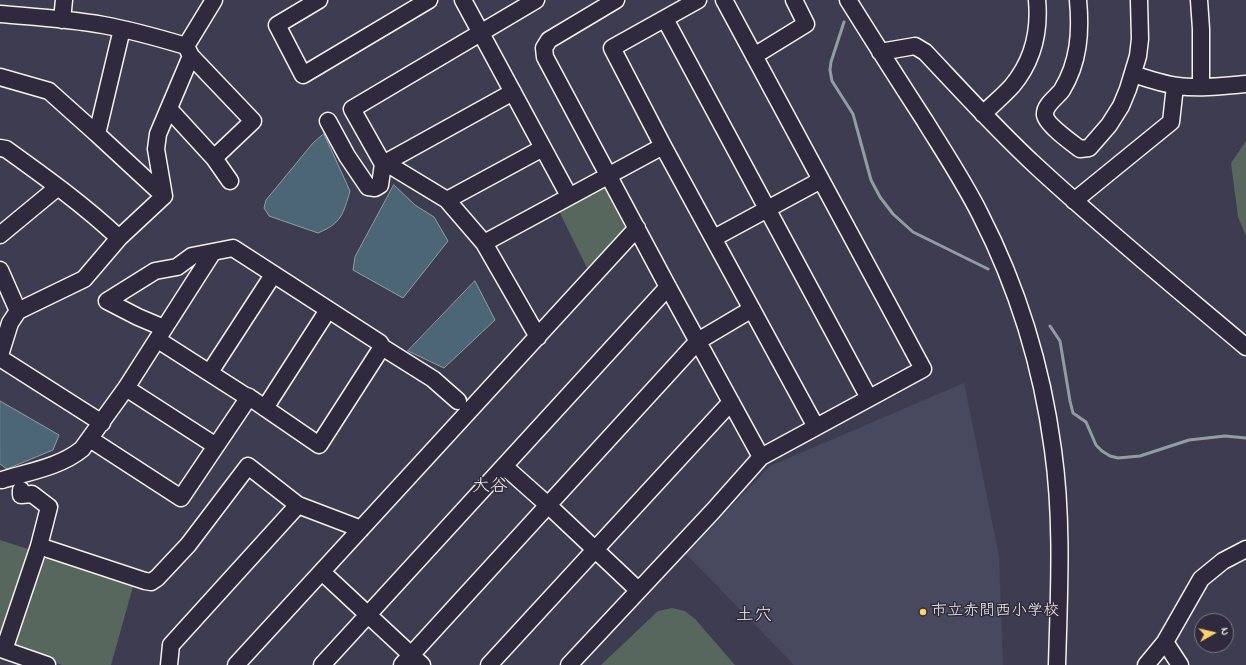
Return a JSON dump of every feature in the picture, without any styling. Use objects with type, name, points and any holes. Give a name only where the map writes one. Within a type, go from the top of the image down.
[{"type":"street","points":[[62,20],[64,0]]},
{"type":"street","points":[[164,196],[156,149],[158,134],[169,109],[188,51],[214,0]]},
{"type":"street","points":[[319,0],[277,25],[303,75],[429,0]]},
{"type":"street","points":[[463,0],[569,196]]},
{"type":"street","points":[[536,0],[352,109],[384,164],[447,200],[484,243],[538,337]]},
{"type":"street","points":[[616,0],[549,40],[544,48],[545,57],[668,287],[761,456]]},
{"type":"street","points":[[698,0],[612,48],[663,146],[816,427]]},
{"type":"street","points":[[569,665],[713,511],[761,456],[923,369],[724,0]]},
{"type":"street","points":[[754,56],[806,24],[794,0]]},
{"type":"street","points":[[848,0],[961,179],[980,214],[1008,277],[1030,338],[1044,394],[1057,479],[1060,537],[1057,665]]},
{"type":"street","points":[[983,114],[1012,87],[1031,54],[1036,39],[1038,18],[1037,0]]},
{"type":"street","points":[[1078,0],[1080,38],[1070,76],[1061,91],[1046,108],[1045,115],[1048,122],[1080,149],[1089,148],[1109,125],[1121,106],[1138,56],[1140,39],[1139,0]]},
{"type":"street","points":[[1199,0],[1201,29],[1201,87]]},
{"type":"street","points":[[0,14],[102,25],[122,29],[188,51],[253,121],[214,158]]},
{"type":"street","points":[[665,19],[869,398]]},
{"type":"street","points":[[97,134],[122,29]]},
{"type":"street","points":[[880,52],[914,46],[925,52],[983,114],[1074,201],[1246,347]]},
{"type":"street","points":[[1133,74],[1175,86],[1201,87],[1246,84]]},
{"type":"street","points":[[0,77],[49,91],[164,196]]},
{"type":"street","points":[[1074,201],[1171,122],[1175,86]]},
{"type":"street","points":[[328,121],[347,156],[368,187],[375,188],[380,184],[384,164],[513,92]]},
{"type":"street","points":[[169,109],[214,158],[230,181]]},
{"type":"street","points":[[484,243],[663,146]]},
{"type":"street","points":[[0,148],[6,149],[58,187],[96,216],[119,238]]},
{"type":"street","points":[[447,200],[543,148]]},
{"type":"street","points":[[714,238],[821,180]]},
{"type":"street","points":[[0,235],[58,187]]},
{"type":"street","points":[[9,317],[84,279],[119,238],[164,196]]},
{"type":"street","points":[[236,665],[637,228]]},
{"type":"street","points":[[382,347],[319,445],[210,372],[138,317],[108,301],[155,271],[177,267],[192,256],[233,248],[273,276],[380,343],[382,347],[433,379],[458,400]]},
{"type":"street","points":[[1,481],[72,457],[82,449],[126,388],[213,252]]},
{"type":"street","points":[[0,270],[9,317],[0,355]]},
{"type":"street","points":[[210,372],[273,276]]},
{"type":"street","points":[[322,665],[668,287]]},
{"type":"street","points":[[322,572],[368,615],[412,662],[549,506],[698,341],[752,309]]},
{"type":"street","points":[[265,408],[328,310]]},
{"type":"street","points":[[0,358],[102,423]]},
{"type":"street","points":[[126,388],[216,446]]},
{"type":"street","points":[[90,439],[181,498],[249,397]]},
{"type":"street","points":[[489,665],[731,402]]},
{"type":"street","points":[[39,546],[151,582],[157,578],[188,545],[248,466],[298,505],[361,530]]},
{"type":"street","points":[[504,466],[549,506],[638,590]]},
{"type":"street","points":[[20,490],[21,494],[32,494],[49,507],[39,546],[4,650],[47,665]]},
{"type":"street","points":[[169,665],[171,645],[298,505]]},
{"type":"street","points":[[1146,665],[1165,642],[1201,579],[1223,561],[1246,549]]},
{"type":"street","points":[[1165,642],[1180,665]]},
{"type":"shaded area","points":[[324,134],[350,191],[343,212],[337,221],[318,233],[269,216],[264,208],[266,200],[313,143]]},
{"type":"shaded area","points":[[394,185],[415,205],[434,217],[448,241],[403,298],[353,270],[355,257]]},
{"type":"shaded area","points":[[475,281],[495,320],[444,368],[408,351]]},
{"type":"shaded area","points":[[964,383],[999,556],[1003,665],[794,665],[686,554],[770,466]]},
{"type":"shaded area","points":[[0,401],[59,435],[53,450],[7,469],[0,464]]},
{"type":"green space","points":[[1246,141],[1246,236],[1238,217],[1231,163]]},
{"type":"green space","points":[[603,185],[626,229],[587,268],[559,211]]},
{"type":"green space","points":[[0,540],[34,551],[0,646]]},
{"type":"green space","points":[[43,555],[134,583],[111,665],[62,665],[14,648],[12,643]]},
{"type":"green space","points":[[672,608],[685,611],[695,619],[735,665],[601,665],[658,611]]},
{"type":"waterway","points":[[844,22],[831,62],[830,70],[832,81],[853,114],[871,180],[880,197],[893,214],[913,232],[988,269]]},
{"type":"waterway","points":[[1050,326],[1060,341],[1073,413],[1086,422],[1096,445],[1110,456],[1118,458],[1140,456],[1189,440],[1225,436],[1246,438]]},
{"type":"place","name":"市立赤間西小学校","points":[[923,612]]},
{"type":"district","name":"大谷","points":[[490,488]]},
{"type":"district","name":"土穴","points":[[754,617]]}]
